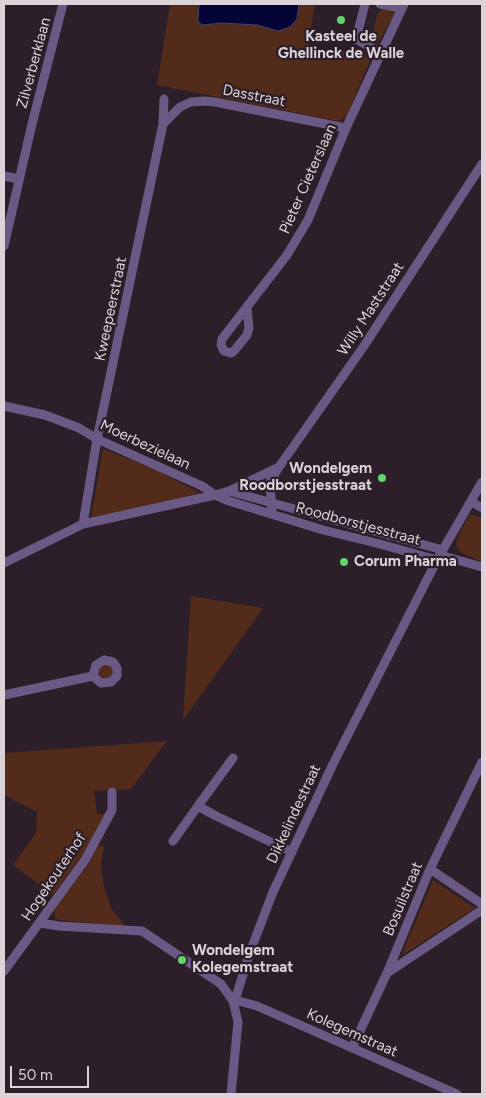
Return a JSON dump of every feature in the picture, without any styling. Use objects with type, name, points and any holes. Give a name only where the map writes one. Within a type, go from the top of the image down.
[{"type":"street","name":"Zilverberklaan","points":[[4,246],[63,4]]},
{"type":"street","points":[[364,4],[356,39],[381,53]]},
{"type":"street","name":"Pieter Cieterslaan","points":[[247,308],[248,335],[231,353],[224,351],[221,345],[222,338],[287,256],[308,220],[346,128],[402,6],[380,4]]},
{"type":"street","name":"Kweepeerstraat","points":[[83,524],[97,438],[164,124],[164,99]]},
{"type":"street","name":"Dasstraat","points":[[164,124],[180,107],[191,102],[204,101],[346,128]]},
{"type":"street","name":"Willy Maststraat","points":[[272,514],[270,482],[279,467],[364,346],[482,164]]},
{"type":"street","points":[[4,176],[19,179]]},
{"type":"street","name":"Moerbezielaan","points":[[4,406],[45,415],[79,428],[202,486],[215,496],[272,514]]},
{"type":"street","name":"Willy Maststraat","points":[[4,564],[83,524],[215,496],[279,467]]},
{"type":"street","name":"Dikkelindestraat","points":[[231,1094],[238,1027],[234,1001],[273,892],[332,764],[440,555],[482,482]]},
{"type":"street","name":"Roodborstjesstraat","points":[[229,491],[271,502],[482,567]]},
{"type":"street","points":[[472,502],[482,508]]},
{"type":"street","name":"Roodborstjesstraat","points":[[272,514],[323,530],[376,543],[440,555]]},
{"type":"street","points":[[4,695],[93,676]]},
{"type":"street","points":[[173,841],[233,758]]},
{"type":"street","name":"Bosuilstraat","points":[[352,1048],[387,973],[430,869],[482,762]]},
{"type":"street","name":"Hogekouterhof","points":[[4,971],[85,860],[112,810],[112,792]]},
{"type":"street","points":[[198,806],[292,852]]},
{"type":"street","points":[[430,869],[482,904]]},
{"type":"street","points":[[387,973],[482,910]]},
{"type":"street","points":[[40,922],[59,926],[142,931],[216,979],[227,990],[234,1001]]},
{"type":"street","name":"Kolegemstraat","points":[[234,1001],[257,1006],[457,1094]]},
{"type":"shaded area","points":[[170,4],[315,4],[308,44],[325,50],[361,53],[371,58],[346,117],[338,121],[157,85]]},
{"type":"shaded area","points":[[199,4],[299,4],[297,19],[290,27],[278,31],[257,25],[222,23],[202,25],[198,21]]},
{"type":"shaded area","points":[[384,8],[395,13],[377,44],[372,39],[377,14]]},
{"type":"shaded area","points":[[103,449],[156,470],[200,493],[91,517]]},
{"type":"shaded area","points":[[470,514],[482,518],[482,562],[459,551],[456,544]]},
{"type":"shaded area","points":[[191,596],[263,608],[183,720]]},
{"type":"shaded area","points":[[103,664],[109,664],[113,671],[109,678],[103,678],[99,674],[99,668]]},
{"type":"shaded area","points":[[167,741],[131,789],[94,791],[97,814],[105,814],[82,855],[53,895],[13,865],[36,833],[37,812],[4,795],[4,753]]},
{"type":"shaded area","points":[[98,845],[104,847],[101,865],[104,887],[111,908],[125,926],[58,920],[55,917],[54,910],[90,862]]},
{"type":"shaded area","points":[[433,880],[475,908],[401,956]]},
{"type":"place","name":"Kasteel de Ghellinck de Walle","points":[[341,20]]},
{"type":"place","name":"Wondelgem Roodborstjesstraat","points":[[382,478]]},
{"type":"place","name":"Corum Pharma","points":[[344,562]]},
{"type":"place","name":"Wondelgem Kolegemstraat","points":[[182,960]]}]
